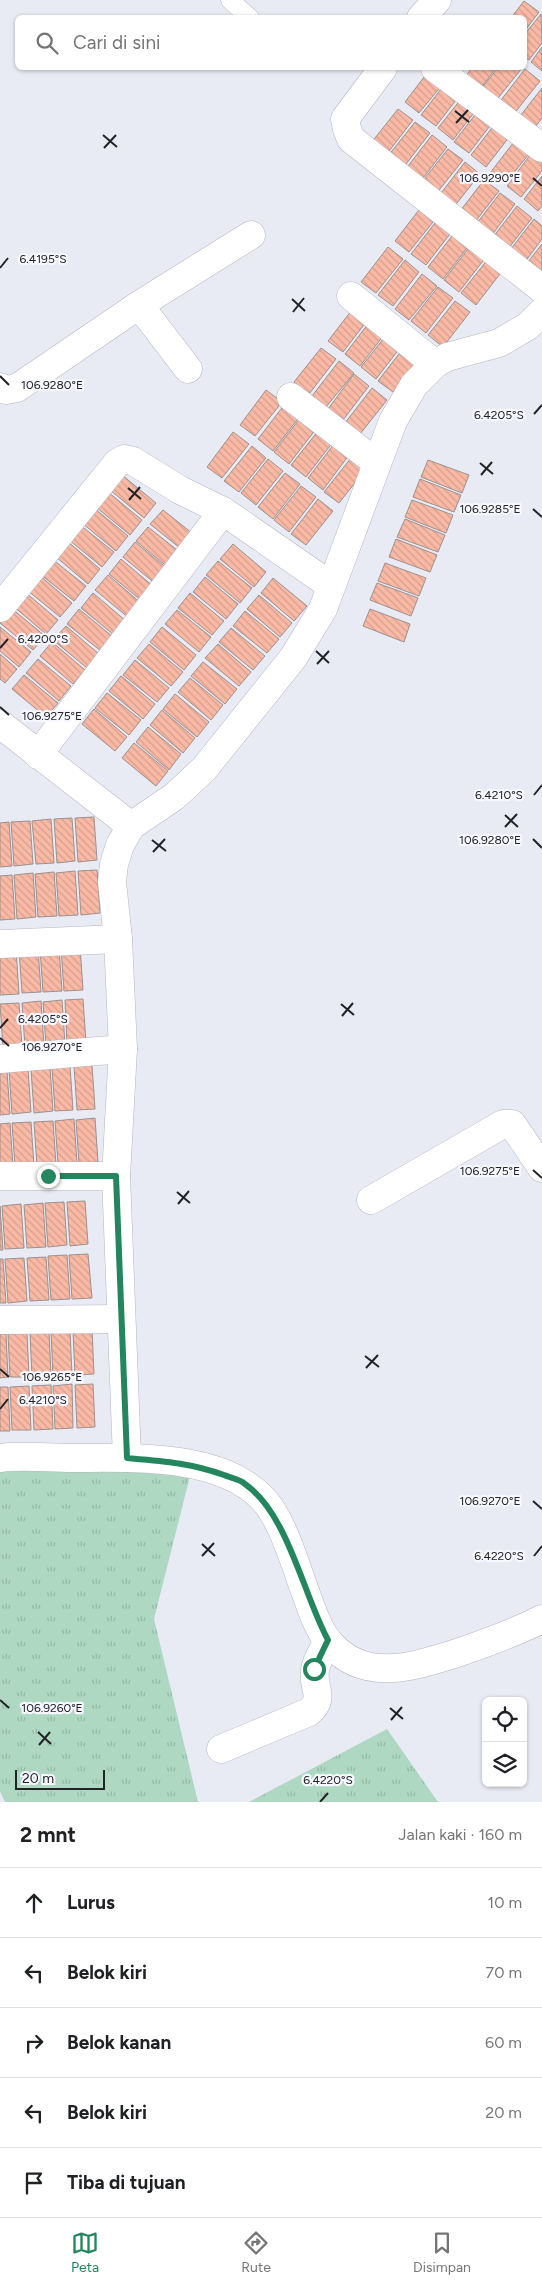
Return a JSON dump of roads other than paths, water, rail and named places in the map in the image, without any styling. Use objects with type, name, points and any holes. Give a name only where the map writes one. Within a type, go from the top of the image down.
[{"type":"street","points":[[424,15],[436,0]]},
{"type":"street","points":[[127,1458],[116,1176],[123,1049],[118,939],[112,882],[114,864],[125,833],[131,826],[190,784],[242,725],[298,649],[323,609],[377,463],[403,402],[422,375],[447,357],[500,343],[528,326],[541,308],[352,139],[346,129],[346,119],[382,70]]},
{"type":"street","points":[[438,70],[542,148]]},
{"type":"street","points":[[0,387],[6,390],[17,388],[139,305],[251,235]]},
{"type":"street","points":[[351,296],[435,364]]},
{"type":"street","points":[[139,305],[188,369]]},
{"type":"street","points":[[291,398],[377,463]]},
{"type":"street","points":[[0,608],[117,463],[124,459],[132,461],[180,490],[224,511],[330,586]]},
{"type":"street","points":[[38,755],[224,511]]},
{"type":"street","points":[[0,724],[131,826]]},
{"type":"street","points":[[0,944],[118,939]]},
{"type":"street","points":[[0,1059],[123,1049]]},
{"type":"street","points":[[371,1200],[503,1124],[512,1124],[542,1168]]},
{"type":"street","points":[[0,1176],[116,1176]]},
{"type":"street","points":[[0,1320],[121,1319]]},
{"type":"street","points":[[0,1458],[127,1458],[186,1463],[244,1482],[264,1500],[282,1530],[315,1617],[328,1640],[348,1659],[363,1666],[384,1669],[419,1666],[502,1638],[542,1619]]},
{"type":"street","points":[[221,1748],[309,1712],[316,1706],[318,1699],[314,1669],[328,1640]]},
{"type":"lane","points":[[230,0],[247,15]]}]
